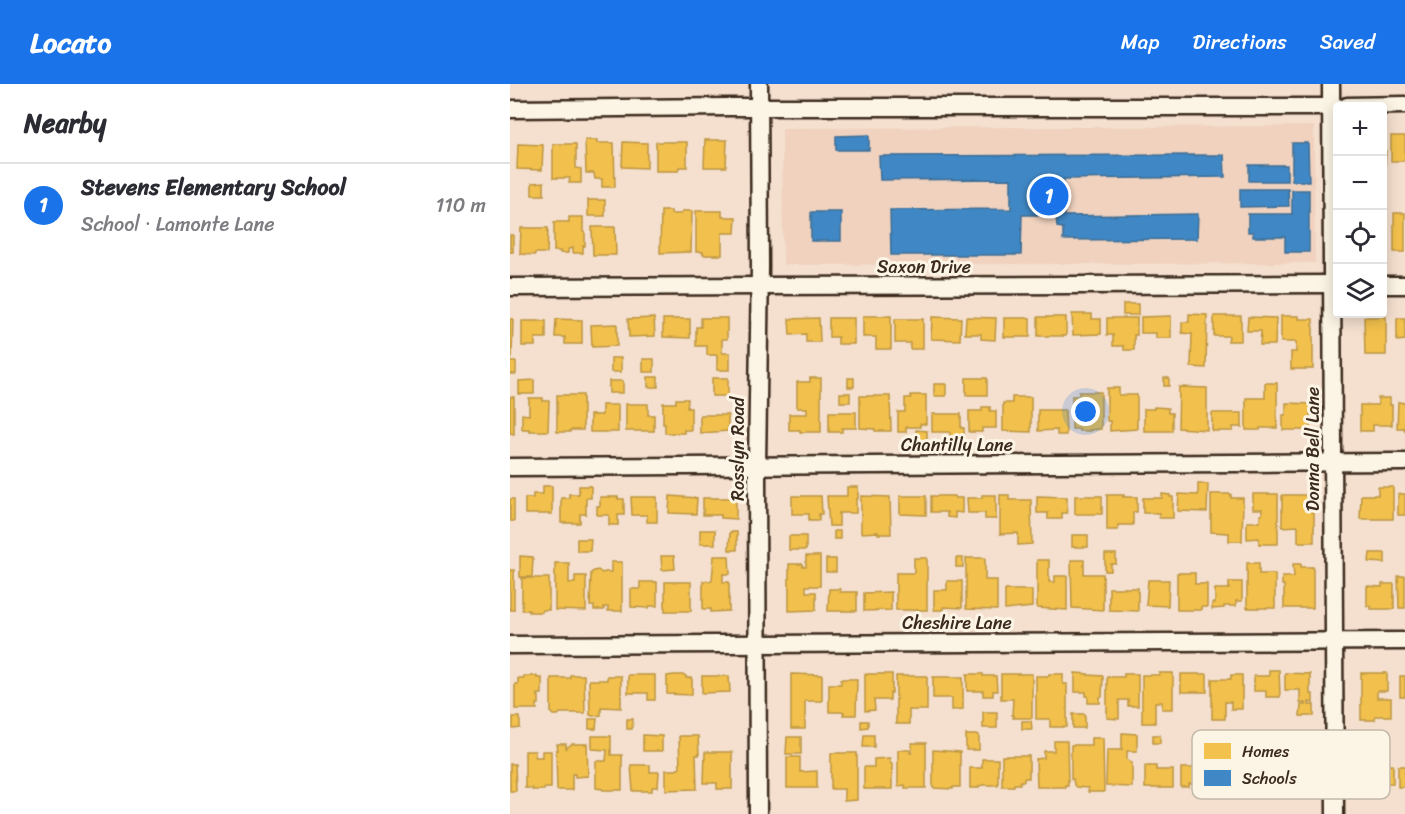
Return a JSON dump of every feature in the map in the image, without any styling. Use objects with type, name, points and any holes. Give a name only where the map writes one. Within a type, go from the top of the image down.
[{"type":"street","name":"Rosslyn Road","points":[[758,814],[759,84]]},
{"type":"street","name":"Donna Bell Lane","points":[[1331,84],[1337,102]]},
{"type":"street","points":[[1387,106],[1405,105]]},
{"type":"street","points":[[510,109],[1333,107]]},
{"type":"street","name":"Donna Bell Lane","points":[[1335,264],[1338,156]]},
{"type":"street","name":"Saxon Drive","points":[[510,287],[1333,284]]},
{"type":"street","points":[[1387,285],[1405,285]]},
{"type":"street","name":"Donna Bell Lane","points":[[1334,730],[1335,318]]},
{"type":"street","name":"Chantilly Lane","points":[[510,467],[1405,462]]},
{"type":"street","name":"Cheshire Lane","points":[[510,645],[1405,640]]},
{"type":"street","name":"Donna Bell Lane","points":[[1335,799],[1335,814]]},
{"type":"shaded area","points":[[1314,126],[1315,263],[783,265],[782,128]]},
{"type":"building: Homes","points":[[1391,136],[1405,136],[1405,161],[1391,161]]},
{"type":"building: Homes","points":[[585,140],[614,143],[615,187],[602,187],[602,179],[595,179],[594,173],[586,173]]},
{"type":"building: Homes","points":[[705,140],[727,140],[726,167],[704,167]]},
{"type":"building: Homes","points":[[623,142],[647,143],[647,168],[622,167]]},
{"type":"building: Homes","points":[[656,142],[687,142],[687,167],[679,167],[678,171],[656,171]]},
{"type":"building: Homes","points":[[518,144],[543,145],[542,170],[517,169]]},
{"type":"building: Homes","points":[[553,144],[576,144],[576,168],[581,169],[581,183],[569,183],[570,178],[553,178]]},
{"type":"building: Homes","points":[[544,182],[544,195],[532,195],[532,183]]},
{"type":"building: Homes","points":[[588,200],[605,200],[605,216],[588,216]]},
{"type":"building: Homes","points":[[661,211],[681,214],[682,211],[692,211],[691,252],[660,253]]},
{"type":"building: Homes","points":[[696,211],[722,211],[722,217],[736,217],[735,233],[722,233],[722,255],[703,255],[703,252],[696,252]]},
{"type":"building: Homes","points":[[1394,213],[1405,213],[1405,252],[1394,252]]},
{"type":"building: Homes","points":[[569,217],[583,217],[585,246],[583,246],[583,253],[573,253],[573,248],[568,249],[568,253],[554,251],[554,222],[569,222]]},
{"type":"building: Homes","points":[[592,227],[615,227],[616,255],[593,255]]},
{"type":"building: Homes","points":[[521,228],[548,228],[547,253],[520,254]]},
{"type":"building: Homes","points":[[510,235],[513,235],[513,252],[510,252]]},
{"type":"building: Homes","points":[[1123,304],[1138,304],[1138,315],[1123,315]]},
{"type":"building: Homes","points":[[1072,314],[1092,314],[1092,319],[1101,319],[1101,334],[1073,335]]},
{"type":"building: Homes","points":[[1189,314],[1207,315],[1206,368],[1191,367],[1192,334],[1182,333],[1182,322],[1189,322]]},
{"type":"building: Homes","points":[[863,316],[891,316],[891,349],[876,349],[876,337],[863,337]]},
{"type":"building: Homes","points":[[1171,316],[1171,338],[1156,338],[1156,333],[1141,333],[1141,317]]},
{"type":"building: Homes","points":[[1214,316],[1241,316],[1241,341],[1228,341],[1229,336],[1214,336]]},
{"type":"building: Homes","points":[[1281,316],[1313,319],[1313,369],[1291,369],[1291,352],[1296,352],[1296,342],[1281,342]]},
{"type":"building: Homes","points":[[932,317],[961,318],[960,340],[931,339]]},
{"type":"building: Homes","points":[[966,317],[996,318],[995,340],[981,339],[981,334],[965,334]]},
{"type":"building: Homes","points":[[1038,317],[1066,317],[1066,336],[1038,336]]},
{"type":"building: Homes","points":[[1248,317],[1276,318],[1275,345],[1260,345],[1261,331],[1247,331]]},
{"type":"building: Homes","points":[[654,318],[655,336],[629,337],[628,319]]},
{"type":"building: Homes","points":[[701,318],[727,318],[727,339],[722,339],[722,353],[730,353],[730,370],[717,370],[717,355],[707,355],[707,346],[696,346],[696,327],[701,327]]},
{"type":"building: Homes","points":[[819,318],[820,342],[806,342],[806,334],[790,335],[789,319]]},
{"type":"building: Homes","points":[[829,318],[854,318],[854,344],[838,344],[838,337],[829,337]]},
{"type":"building: Homes","points":[[1004,318],[1030,318],[1030,337],[1004,337]]},
{"type":"building: Homes","points":[[1107,318],[1137,318],[1134,350],[1124,350],[1124,346],[1113,346],[1113,335],[1107,335]]},
{"type":"building: Homes","points":[[1364,318],[1386,318],[1386,355],[1365,355]]},
{"type":"building: Homes","points":[[1397,318],[1405,318],[1405,340],[1397,341]]},
{"type":"building: Homes","points":[[510,319],[513,319],[512,358],[510,358]]},
{"type":"building: Homes","points":[[556,319],[582,320],[582,344],[565,344],[565,337],[555,337]]},
{"type":"building: Homes","points":[[663,319],[690,319],[690,338],[663,337]]},
{"type":"building: Homes","points":[[895,319],[923,319],[923,349],[910,349],[910,343],[895,343]]},
{"type":"building: Homes","points":[[522,321],[546,321],[546,338],[535,338],[535,346],[522,346]]},
{"type":"building: Homes","points":[[617,324],[617,346],[592,347],[591,325]]},
{"type":"building: Homes","points":[[611,358],[621,358],[621,372],[611,372]]},
{"type":"building: Homes","points":[[643,359],[654,359],[654,372],[643,372]]},
{"type":"building: Homes","points":[[510,362],[516,362],[516,374],[510,374]]},
{"type":"building: Homes","points":[[648,377],[658,377],[658,387],[648,387]]},
{"type":"building: Homes","points":[[712,378],[728,378],[728,396],[712,396]]},
{"type":"building: Homes","points":[[810,378],[821,378],[821,432],[789,430],[789,414],[807,414],[807,408],[797,408],[797,382],[810,382]]},
{"type":"building: Homes","points":[[848,378],[854,378],[854,387],[848,387]]},
{"type":"building: Homes","points":[[966,378],[987,378],[987,395],[966,395]]},
{"type":"building: Homes","points":[[1164,378],[1169,378],[1169,386],[1164,386]]},
{"type":"building: Homes","points":[[534,380],[534,394],[519,394],[519,381]]},
{"type":"building: Homes","points":[[609,381],[623,381],[623,393],[609,393]]},
{"type":"building: Homes","points":[[1265,383],[1277,383],[1277,428],[1246,430],[1246,398],[1265,398]]},
{"type":"building: Homes","points":[[934,384],[946,384],[946,396],[934,396]]},
{"type":"building: Homes","points":[[1179,387],[1207,388],[1207,430],[1178,428]]},
{"type":"building: Homes","points":[[1107,388],[1119,388],[1119,395],[1137,395],[1137,429],[1110,431],[1110,421],[1107,421]]},
{"type":"building: Homes","points":[[1079,392],[1101,392],[1101,429],[1079,431],[1079,429],[1072,429],[1072,396],[1079,396]]},
{"type":"building: Homes","points":[[840,393],[850,393],[850,402],[840,402]]},
{"type":"building: Homes","points":[[557,395],[583,395],[583,430],[557,432]]},
{"type":"building: Homes","points":[[911,395],[926,395],[926,424],[920,424],[920,427],[906,427],[906,432],[898,432],[898,412],[905,412],[905,398],[911,398]]},
{"type":"building: Homes","points":[[860,396],[890,396],[891,431],[860,428]]},
{"type":"building: Homes","points":[[510,397],[514,397],[514,434],[510,433]]},
{"type":"building: Homes","points":[[1012,397],[1031,397],[1031,432],[1003,431],[1003,403],[1012,403]]},
{"type":"building: Homes","points":[[529,398],[543,398],[543,401],[549,401],[548,431],[522,429],[522,414],[529,415]]},
{"type":"building: Homes","points":[[1378,398],[1390,398],[1392,425],[1373,425],[1373,431],[1360,431],[1360,405],[1378,405]]},
{"type":"building: Homes","points":[[676,399],[688,399],[687,408],[691,408],[691,430],[684,430],[684,433],[665,433],[663,403],[676,403]]},
{"type":"building: Homes","points":[[1398,402],[1405,403],[1405,431],[1404,428],[1397,428]]},
{"type":"building: Homes","points":[[1286,403],[1312,404],[1310,430],[1283,430]]},
{"type":"building: Homes","points":[[626,404],[648,404],[648,415],[654,415],[654,431],[626,431]]},
{"type":"building: Homes","points":[[602,405],[618,405],[618,432],[590,432],[590,415],[602,415]]},
{"type":"building: Homes","points":[[982,407],[990,407],[990,411],[996,411],[996,428],[982,428],[982,432],[969,432],[969,411],[982,411]]},
{"type":"building: Homes","points":[[1154,407],[1168,408],[1168,413],[1172,413],[1172,431],[1144,431],[1144,409],[1154,409]]},
{"type":"building: Homes","points":[[1038,410],[1065,410],[1066,435],[1057,435],[1057,430],[1038,431]]},
{"type":"building: Homes","points":[[829,412],[856,412],[856,428],[842,428],[842,432],[829,432]]},
{"type":"building: Homes","points":[[1212,413],[1242,413],[1242,427],[1233,427],[1233,431],[1212,431]]},
{"type":"building: Homes","points":[[932,414],[961,414],[961,428],[964,428],[964,451],[950,451],[950,432],[932,432]]},
{"type":"building: Homes","points":[[700,415],[728,415],[728,431],[700,433]]},
{"type":"building: Homes","points":[[916,430],[927,431],[927,443],[916,443]]},
{"type":"building: Homes","points":[[1198,484],[1208,484],[1207,512],[1178,511],[1179,494],[1198,495]]},
{"type":"building: Homes","points":[[543,486],[552,486],[552,514],[525,514],[525,498],[533,498],[533,494],[543,494]]},
{"type":"building: Homes","points":[[579,486],[591,486],[591,498],[586,498],[586,514],[580,514],[580,523],[561,523],[561,498],[569,498],[569,494],[579,494]]},
{"type":"building: Homes","points":[[847,487],[858,487],[856,513],[839,513],[839,526],[829,526],[827,496],[847,496]]},
{"type":"building: Homes","points":[[1378,487],[1393,487],[1393,519],[1360,519],[1361,495],[1378,495]]},
{"type":"building: Homes","points":[[1162,494],[1173,497],[1173,518],[1159,518],[1159,513],[1143,513],[1143,498],[1162,498]]},
{"type":"building: Homes","points":[[1211,494],[1231,494],[1231,498],[1243,498],[1242,541],[1229,541],[1229,533],[1211,532]]},
{"type":"building: Homes","points":[[1253,494],[1278,494],[1278,544],[1259,544],[1259,538],[1247,539],[1247,522],[1260,522],[1260,515],[1262,515],[1262,509],[1253,509]]},
{"type":"building: Homes","points":[[1398,494],[1405,494],[1405,515],[1398,515]]},
{"type":"building: Homes","points":[[982,495],[996,495],[996,519],[985,519],[985,513],[968,513],[967,498],[982,498]]},
{"type":"building: Homes","points":[[1000,495],[1009,495],[1009,500],[1031,500],[1032,544],[1018,545],[1018,533],[1000,534]]},
{"type":"building: Homes","points":[[1107,495],[1137,497],[1137,512],[1133,512],[1133,525],[1118,525],[1118,530],[1107,530]]},
{"type":"building: Homes","points":[[1282,495],[1311,495],[1311,512],[1314,512],[1314,542],[1298,542],[1298,526],[1282,527]]},
{"type":"building: Homes","points":[[670,496],[697,498],[696,514],[669,513]]},
{"type":"building: Homes","points":[[792,496],[821,496],[822,514],[819,514],[819,520],[809,520],[809,514],[792,514]]},
{"type":"building: Homes","points":[[861,496],[890,497],[891,534],[861,533]]},
{"type":"building: Homes","points":[[900,496],[926,496],[926,515],[900,514]]},
{"type":"building: Homes","points":[[931,496],[962,498],[962,513],[955,512],[955,518],[947,517],[947,512],[931,512]]},
{"type":"building: Homes","points":[[1037,496],[1067,497],[1067,513],[1062,513],[1062,519],[1048,519],[1048,513],[1037,513]]},
{"type":"building: Homes","points":[[1075,496],[1102,496],[1102,514],[1075,514]]},
{"type":"building: Homes","points":[[600,497],[624,499],[624,515],[618,515],[618,525],[609,525],[609,515],[597,515]]},
{"type":"building: Homes","points":[[631,497],[657,497],[657,522],[647,522],[647,515],[632,515]]},
{"type":"building: Homes","points":[[703,498],[736,498],[736,519],[721,518],[721,515],[703,515]]},
{"type":"building: Homes","points":[[510,499],[514,499],[514,521],[510,521]]},
{"type":"building: Homes","points":[[700,530],[715,530],[715,544],[700,544]]},
{"type":"building: Homes","points":[[834,531],[840,531],[840,539],[834,539]]},
{"type":"building: Homes","points":[[730,532],[737,532],[737,550],[729,550]]},
{"type":"building: Homes","points":[[1072,535],[1088,535],[1088,547],[1072,547]]},
{"type":"building: Homes","points":[[789,536],[806,536],[806,550],[789,550]]},
{"type":"building: Homes","points":[[577,539],[591,539],[590,551],[577,551]]},
{"type":"building: Homes","points":[[1370,553],[1385,553],[1385,563],[1369,562]]},
{"type":"building: Homes","points":[[1105,554],[1116,554],[1116,564],[1111,564],[1111,571],[1105,571]]},
{"type":"building: Homes","points":[[520,556],[533,557],[532,577],[520,577]]},
{"type":"building: Homes","points":[[661,556],[674,556],[675,569],[662,570]]},
{"type":"building: Homes","points":[[714,556],[729,556],[730,574],[723,574],[723,582],[729,582],[729,611],[711,612],[711,609],[703,609],[703,581],[712,581]]},
{"type":"building: Homes","points":[[806,556],[820,556],[820,586],[806,586],[806,592],[816,592],[816,610],[789,611],[789,564],[803,564],[803,567],[806,567]]},
{"type":"building: Homes","points":[[914,558],[927,558],[927,610],[896,610],[896,573],[914,573]]},
{"type":"building: Homes","points":[[956,558],[963,558],[963,567],[956,567]]},
{"type":"building: Homes","points":[[966,558],[985,558],[985,580],[997,580],[997,610],[966,609]]},
{"type":"building: Homes","points":[[826,559],[836,559],[836,572],[826,572]]},
{"type":"building: Homes","points":[[1037,560],[1049,560],[1049,582],[1055,582],[1055,576],[1067,576],[1067,610],[1037,608]]},
{"type":"building: Homes","points":[[1071,560],[1084,560],[1084,574],[1103,574],[1103,610],[1072,608]]},
{"type":"building: Homes","points":[[611,562],[622,562],[622,611],[608,611],[608,607],[604,607],[604,610],[594,610],[594,606],[590,606],[591,573],[598,570],[602,573],[611,572]]},
{"type":"building: Homes","points":[[555,563],[569,563],[569,583],[575,583],[575,576],[586,576],[586,611],[555,610]]},
{"type":"building: Homes","points":[[1247,563],[1259,563],[1259,574],[1275,574],[1275,608],[1247,608]]},
{"type":"building: Homes","points":[[1293,564],[1313,567],[1313,608],[1284,608],[1282,577],[1294,577]]},
{"type":"building: Homes","points":[[510,570],[514,570],[514,610],[510,610]]},
{"type":"building: Homes","points":[[1177,573],[1195,573],[1195,584],[1207,584],[1207,607],[1201,607],[1201,610],[1177,610]]},
{"type":"building: Homes","points":[[1398,576],[1405,576],[1405,608],[1399,608]]},
{"type":"building: Homes","points":[[522,578],[549,578],[549,610],[529,612],[529,610],[522,610]]},
{"type":"building: Homes","points":[[1148,580],[1169,580],[1168,606],[1146,605]]},
{"type":"building: Homes","points":[[947,581],[962,581],[962,608],[943,607],[943,610],[934,610],[934,590],[947,590]]},
{"type":"building: Homes","points":[[640,582],[657,582],[657,606],[631,607],[631,589],[640,589]]},
{"type":"building: Homes","points":[[665,582],[691,582],[691,611],[665,611]]},
{"type":"building: Homes","points":[[1229,582],[1242,582],[1242,601],[1236,601],[1236,606],[1212,609],[1212,603],[1215,603],[1215,589],[1229,589]]},
{"type":"building: Homes","points":[[1382,584],[1394,584],[1394,609],[1371,609],[1371,606],[1367,606],[1367,586],[1382,587]]},
{"type":"building: Homes","points":[[1109,588],[1138,588],[1138,611],[1109,610]]},
{"type":"building: Homes","points":[[829,589],[840,589],[840,592],[857,592],[857,611],[828,611]]},
{"type":"building: Homes","points":[[1005,590],[1032,590],[1032,607],[1005,610]]},
{"type":"building: Homes","points":[[891,592],[891,610],[864,611],[864,593]]},
{"type":"building: Homes","points":[[1269,670],[1279,670],[1280,697],[1266,697],[1266,691],[1254,691],[1254,676],[1269,676]]},
{"type":"building: Homes","points":[[1075,673],[1103,676],[1100,703],[1088,703],[1086,692],[1075,692]]},
{"type":"building: Homes","points":[[1159,673],[1173,673],[1173,709],[1162,709],[1162,702],[1155,702],[1155,723],[1142,723],[1142,675],[1159,675]]},
{"type":"building: Homes","points":[[1285,673],[1310,674],[1310,694],[1313,694],[1313,703],[1309,702],[1309,705],[1314,705],[1314,716],[1300,716],[1301,705],[1305,703],[1300,703],[1300,690],[1285,690]]},
{"type":"building: Homes","points":[[1361,673],[1387,673],[1387,691],[1377,691],[1377,698],[1391,698],[1391,716],[1375,716],[1375,720],[1361,720]]},
{"type":"building: Homes","points":[[791,674],[822,675],[822,701],[805,701],[805,729],[791,729]]},
{"type":"building: Homes","points":[[865,674],[892,674],[890,700],[874,700],[875,710],[865,711]]},
{"type":"building: Homes","points":[[967,674],[996,676],[997,691],[993,691],[993,696],[983,696],[983,691],[967,691]]},
{"type":"building: Homes","points":[[1001,674],[1032,674],[1032,718],[1013,718],[1013,699],[1001,699]]},
{"type":"building: Homes","points":[[1049,674],[1063,674],[1063,684],[1067,684],[1067,727],[1050,727],[1050,719],[1036,719],[1036,676],[1049,676]]},
{"type":"building: Homes","points":[[1124,674],[1138,674],[1138,706],[1128,706],[1128,700],[1119,700],[1119,719],[1107,718],[1107,677],[1124,677]]},
{"type":"building: Homes","points":[[1181,674],[1207,674],[1207,692],[1181,692]]},
{"type":"building: Homes","points":[[570,675],[584,675],[585,713],[554,715],[551,712],[551,678],[570,678]]},
{"type":"building: Homes","points":[[628,675],[655,675],[655,700],[648,700],[648,693],[628,693]]},
{"type":"building: Homes","points":[[1231,675],[1242,675],[1242,709],[1231,709],[1231,702],[1225,702],[1225,719],[1212,719],[1212,679],[1231,679]]},
{"type":"building: Homes","points":[[524,676],[542,678],[542,694],[537,694],[539,704],[537,704],[537,709],[515,709],[515,684],[518,684],[518,678],[524,678]]},
{"type":"building: Homes","points":[[607,676],[621,676],[621,708],[601,707],[601,715],[590,715],[589,680],[607,680]]},
{"type":"building: Homes","points":[[667,676],[692,678],[692,695],[667,694]]},
{"type":"building: Homes","points":[[702,676],[729,676],[730,692],[702,693]]},
{"type":"building: Homes","points":[[896,676],[927,676],[927,710],[909,710],[909,724],[896,724]]},
{"type":"building: Homes","points":[[1400,676],[1405,676],[1405,697],[1400,697]]},
{"type":"building: Homes","points":[[933,677],[963,677],[963,709],[952,710],[952,698],[933,698]]},
{"type":"building: Homes","points":[[841,679],[857,679],[856,715],[829,712],[829,684],[841,684]]},
{"type":"building: Homes","points":[[983,712],[997,712],[997,728],[983,728]]},
{"type":"building: Homes","points":[[1073,714],[1085,714],[1085,728],[1073,728]]},
{"type":"building: Homes","points":[[513,717],[520,717],[520,728],[513,729]]},
{"type":"building: Homes","points":[[589,719],[597,719],[596,729],[589,729]]},
{"type":"building: Homes","points":[[627,719],[633,719],[632,729],[627,729]]},
{"type":"building: Homes","points":[[861,721],[868,721],[868,727],[861,728]]},
{"type":"building: Homes","points":[[1022,721],[1031,721],[1032,729],[1022,729]]},
{"type":"building: Homes","points":[[1122,733],[1137,734],[1137,751],[1127,751],[1127,759],[1132,763],[1132,787],[1106,786],[1107,750],[1122,750]]},
{"type":"building: Homes","points":[[643,735],[662,736],[662,751],[643,751]]},
{"type":"building: Homes","points":[[864,735],[874,735],[874,747],[863,747]]},
{"type":"building: Homes","points":[[966,735],[979,735],[979,750],[966,750]]},
{"type":"building: Homes","points":[[1153,735],[1160,735],[1160,743],[1153,743]]},
{"type":"building: Homes","points":[[592,736],[611,736],[611,755],[622,755],[622,790],[596,788],[596,761],[606,761],[607,750],[592,749]]},
{"type":"building: Homes","points":[[679,736],[698,736],[697,789],[666,790],[666,770],[680,768]]},
{"type":"building: Homes","points":[[787,737],[801,737],[801,754],[786,754]]},
{"type":"building: Homes","points":[[1091,738],[1103,738],[1104,792],[1088,792],[1088,788],[1076,787],[1071,779],[1071,745],[1091,745]]},
{"type":"building: Homes","points":[[1054,741],[1067,741],[1068,785],[1065,787],[1037,787],[1036,759],[1044,758],[1044,751],[1054,751]]},
{"type":"building: Homes","points":[[912,743],[926,743],[926,788],[898,786],[898,750],[910,750],[912,753]]},
{"type":"building: Homes","points":[[557,744],[566,744],[566,748],[572,744],[587,744],[588,776],[575,777],[575,774],[572,774],[572,790],[557,790]]},
{"type":"building: Homes","points":[[933,750],[960,752],[960,787],[933,788]]},
{"type":"building: Homes","points":[[525,751],[535,751],[535,757],[542,757],[542,751],[551,751],[551,788],[532,790],[532,788],[525,788]]},
{"type":"building: Homes","points":[[705,752],[732,752],[732,789],[717,789],[717,783],[704,783]]},
{"type":"building: Homes","points":[[831,753],[857,753],[857,800],[844,801],[844,789],[831,789]]},
{"type":"building: Homes","points":[[1002,756],[1029,756],[1029,778],[1024,778],[1024,781],[1014,786],[1002,786]]},
{"type":"building: Homes","points":[[787,757],[800,757],[800,772],[817,771],[817,788],[787,788]]},
{"type":"building: Homes","points":[[890,758],[892,789],[864,789],[864,767],[874,767],[874,759]]},
{"type":"building: Homes","points":[[982,759],[998,759],[998,785],[970,788],[970,768],[982,768]]},
{"type":"building: Homes","points":[[510,764],[515,764],[516,791],[510,791]]},
{"type":"building: Homes","points":[[631,765],[650,765],[650,772],[659,772],[658,787],[652,787],[652,791],[633,791]]},
{"type":"building: Homes","points":[[1390,765],[1393,765],[1393,783],[1390,783]]},
{"type":"building: Homes","points":[[1145,766],[1156,766],[1156,770],[1173,770],[1173,788],[1145,788]]},
{"type":"building: Homes","points":[[1398,766],[1405,766],[1405,787],[1398,787]]},
{"type":"building: Homes","points":[[1181,768],[1192,768],[1192,784],[1189,784],[1189,787],[1181,787]]},
{"type":"building: Schools","points":[[869,135],[869,150],[836,150],[836,136]]},
{"type":"building: Schools","points":[[1292,143],[1308,143],[1309,181],[1292,181]]},
{"type":"building: Schools","points":[[1224,155],[1225,177],[1064,179],[1064,216],[1198,214],[1197,239],[1063,240],[1063,228],[1057,227],[1056,215],[1022,215],[1021,255],[891,255],[890,210],[1011,209],[1011,179],[880,180],[879,156]]},
{"type":"building: Schools","points":[[1249,165],[1287,165],[1287,181],[1249,181]]},
{"type":"building: Schools","points":[[1240,189],[1288,189],[1289,206],[1240,207]]},
{"type":"building: Schools","points":[[1292,190],[1309,190],[1309,252],[1285,252],[1285,237],[1253,237],[1253,232],[1248,232],[1248,214],[1292,214]]},
{"type":"building: Schools","points":[[811,212],[841,212],[841,241],[811,241]]},
{"type":"place","name":"Stevens Elementary School","points":[[1049,196]]}]
